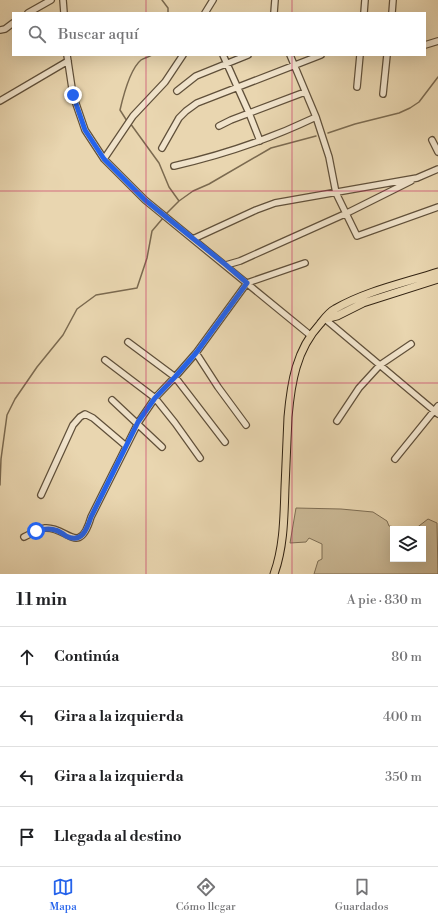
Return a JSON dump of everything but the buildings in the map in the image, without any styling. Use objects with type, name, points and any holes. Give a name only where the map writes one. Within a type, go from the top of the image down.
[{"type":"main road","points":[[274,574],[284,523],[286,451],[291,390],[298,358],[303,346],[310,335],[324,319],[337,316],[363,303],[438,272]]},
{"type":"main road","points":[[410,284],[438,279]]},
{"type":"street","points":[[30,12],[51,0]]},
{"type":"street","points":[[63,0],[64,12]]},
{"type":"street","points":[[206,12],[213,0]]},
{"type":"street","points":[[274,12],[275,0]]},
{"type":"street","points":[[364,12],[366,0]]},
{"type":"street","points":[[392,12],[394,0]]},
{"type":"street","points":[[0,30],[12,24]]},
{"type":"street","points":[[426,45],[438,41]]},
{"type":"street","points":[[104,159],[130,120],[165,82],[182,56]]},
{"type":"street","points":[[224,56],[260,141]]},
{"type":"street","points":[[177,91],[196,76],[246,56]]},
{"type":"street","points":[[290,56],[316,117],[329,157],[336,194],[358,236],[438,207]]},
{"type":"street","points":[[162,148],[179,118],[186,110],[197,103],[318,56]]},
{"type":"street","points":[[357,87],[360,56]]},
{"type":"street","points":[[383,94],[388,56]]},
{"type":"street","points":[[1,99],[68,58],[73,95],[85,130],[104,159],[145,200],[310,335]]},
{"type":"street","points":[[219,126],[305,92]]},
{"type":"street","points":[[174,166],[224,153],[260,141],[316,117]]},
{"type":"street","points":[[432,140],[438,152]]},
{"type":"street","points":[[226,265],[240,261],[347,213],[438,169]]},
{"type":"street","points":[[193,238],[275,203],[336,194],[417,178]]},
{"type":"street","points":[[24,537],[45,528],[60,531],[67,536],[74,538],[82,536],[87,530],[91,517],[138,422],[155,398],[196,353],[247,283],[305,263]]},
{"type":"street","points":[[324,319],[437,410],[395,459]]},
{"type":"street","points":[[128,342],[175,377],[225,442]]},
{"type":"street","points":[[337,421],[359,388],[380,365],[411,344]]},
{"type":"street","points":[[196,353],[218,387],[246,425]]},
{"type":"street","points":[[105,360],[155,398],[176,423],[200,458]]},
{"type":"street","points":[[112,400],[138,422],[162,447]]},
{"type":"street","points":[[41,495],[73,426],[80,417],[85,414],[93,418],[126,446]]},
{"type":"shaded area","points":[[296,508],[341,509],[373,512],[387,521],[390,526],[390,562],[426,562],[426,526],[419,526],[428,519],[437,523],[438,574],[314,574],[318,561],[322,559],[322,544],[309,538],[306,542],[290,543]]},
{"type":"waterway","points":[[162,0],[168,8],[168,12]]},
{"type":"waterway","points":[[127,121],[120,110],[123,98],[137,64],[141,60],[150,56]]},
{"type":"waterway","points":[[328,133],[355,124],[399,113],[410,108],[419,102],[438,77]]},
{"type":"waterway","points":[[130,123],[159,163],[169,187],[179,201]]},
{"type":"waterway","points":[[165,215],[179,201],[193,191],[209,184],[271,148],[316,136]]},
{"type":"waterway","points":[[0,485],[1,459],[7,415],[15,399],[37,367],[63,335],[77,309],[96,295],[137,288],[147,258],[152,231],[163,218]]},
{"type":"route","points":[[36,531],[45,528],[60,531],[67,536],[74,538],[82,536],[87,530],[91,517],[138,422],[155,398],[196,353],[247,283],[145,200],[104,159],[85,130],[73,95]]}]
